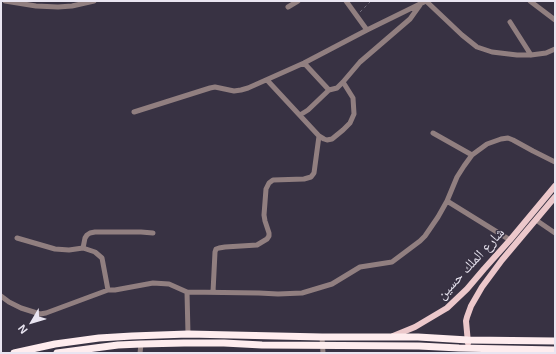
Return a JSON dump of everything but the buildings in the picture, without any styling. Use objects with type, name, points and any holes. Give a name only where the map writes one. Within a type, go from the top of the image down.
[{"type":"highway","points":[[14,353],[55,344],[99,338],[188,334],[322,337],[418,337],[468,340],[555,341]]},
{"type":"highway","points":[[57,353],[118,345],[224,343],[322,349],[419,346],[458,350],[468,348],[555,350]]},
{"type":"main road","name":"شارع الملك حسين","points":[[388,337],[415,327],[470,294],[502,260],[533,220],[555,186]]},
{"type":"main road","name":"شارع الملك حسين","points":[[468,348],[466,325],[471,306],[470,294],[510,240],[533,220],[555,197]]},
{"type":"street","points":[[5,1],[36,6],[58,7],[72,6],[94,1]]},
{"type":"street","points":[[288,7],[298,1]]},
{"type":"street","points":[[346,1],[367,30]]},
{"type":"street","points":[[134,112],[210,88],[215,87],[234,91],[241,90],[304,63],[426,1],[477,47],[503,54],[531,55],[546,53],[555,49]]},
{"type":"street","points":[[530,1],[555,20]]},
{"type":"street","points":[[300,115],[308,110],[329,90],[337,88],[360,62],[410,19],[421,4]]},
{"type":"street","points":[[510,22],[531,55]]},
{"type":"street","points":[[304,63],[329,90]]},
{"type":"street","points":[[267,80],[319,136],[327,140],[332,139],[348,126],[353,118],[353,98],[343,82]]},
{"type":"street","points":[[433,133],[472,155]]},
{"type":"street","points":[[213,292],[214,252],[216,249],[257,245],[267,239],[269,233],[264,215],[266,189],[269,183],[273,180],[304,179],[311,177],[314,172],[319,136]]},
{"type":"street","points":[[1,296],[21,308],[40,314],[108,290],[153,283],[169,284],[187,292],[278,294],[302,293],[332,284],[365,265],[392,262],[420,241],[438,217],[447,202],[457,177],[472,155],[487,144],[508,138],[555,162]]},
{"type":"street","points":[[447,202],[510,240]]},
{"type":"street","points":[[533,220],[555,233]]},
{"type":"street","points":[[83,248],[85,238],[90,233],[153,233]]},
{"type":"street","points":[[17,238],[55,249],[69,250],[83,248],[95,252],[102,258],[108,290]]},
{"type":"street","points":[[187,292],[188,334]]},
{"type":"street","points":[[322,337],[322,349]]},
{"type":"street","points":[[140,353],[141,344]]},
{"type":"path","points":[[357,16],[371,1]]}]
